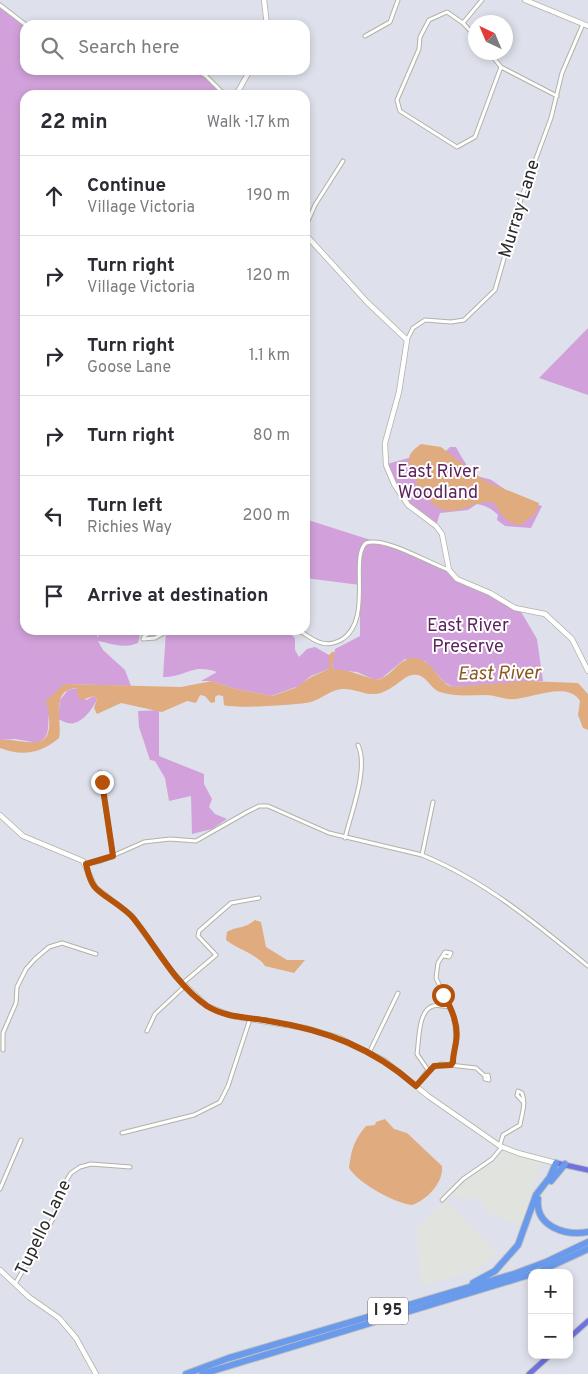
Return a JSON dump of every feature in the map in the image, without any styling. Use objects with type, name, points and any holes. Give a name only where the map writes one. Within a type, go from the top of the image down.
[{"type":"highway","points":[[436,1298],[485,1277],[511,1255],[524,1234],[536,1195],[550,1177],[556,1163]]},
{"type":"highway","points":[[565,1164],[538,1198],[539,1213],[544,1220],[558,1230],[577,1234],[588,1232]]},
{"type":"highway","name":"I 95","points":[[186,1374],[229,1358],[436,1298],[530,1268],[588,1242]]},
{"type":"highway","points":[[545,1269],[588,1250]]},
{"type":"highway","name":"I 95","points":[[202,1374],[528,1275]]},
{"type":"main road","points":[[556,1163],[588,1170]]},
{"type":"main road","points":[[573,1334],[588,1321]]},
{"type":"main road","points":[[529,1374],[546,1359]]},
{"type":"street","points":[[264,0],[266,20]]},
{"type":"street","points":[[365,36],[390,22],[398,0]]},
{"type":"street","points":[[464,23],[482,0]]},
{"type":"street","points":[[525,0],[586,25]]},
{"type":"street","points":[[0,5],[20,20]]},
{"type":"street","points":[[468,28],[447,12],[429,20],[420,36],[419,49],[397,100],[400,111],[457,147],[475,137],[501,67]]},
{"type":"street","name":"Murray Lane","points":[[407,340],[413,328],[425,320],[450,322],[464,320],[495,290],[521,199],[551,118],[562,73],[586,25]]},
{"type":"street","points":[[495,60],[501,67],[557,96]]},
{"type":"street","points":[[204,75],[220,90]]},
{"type":"street","points":[[239,90],[247,75]]},
{"type":"street","points":[[310,216],[315,205],[344,161]]},
{"type":"street","points":[[310,239],[367,302],[407,340],[399,392],[386,443],[386,465],[390,477],[401,496],[415,512],[436,526],[442,534],[449,570]]},
{"type":"street","points":[[307,635],[321,643],[328,644],[342,639],[352,631],[357,613],[361,552],[366,543],[375,542],[406,551],[449,570],[457,579],[490,593],[515,608],[545,614],[572,639],[587,668]]},
{"type":"street","points":[[146,635],[144,639],[149,640],[160,635]]},
{"type":"street","points":[[345,838],[361,771],[362,757],[358,745]]},
{"type":"street","points":[[100,772],[113,856]]},
{"type":"street","points":[[422,856],[433,802]]},
{"type":"street","points":[[86,864],[113,856],[144,842],[170,839],[196,841],[247,812],[268,806],[313,827],[345,838],[422,856],[473,882],[511,906],[588,966]]},
{"type":"street","points":[[0,815],[24,836],[76,857],[86,864],[95,887],[132,916],[184,985],[207,1006],[218,1012],[324,1032],[392,1065],[416,1086],[501,1147],[556,1163]]},
{"type":"street","points":[[216,956],[198,936],[199,931],[231,903],[259,898]]},
{"type":"street","points":[[3,1050],[3,1032],[16,1003],[17,987],[26,970],[35,959],[49,947],[62,944],[96,954]]},
{"type":"street","points":[[147,1031],[155,1014],[216,956],[222,955]]},
{"type":"street","points":[[444,956],[436,966],[436,978],[455,1021],[457,1041],[451,1065]]},
{"type":"street","points":[[369,1053],[398,993]]},
{"type":"street","points":[[428,1070],[417,1054],[421,1024],[431,1007],[450,1007]]},
{"type":"street","points":[[122,1133],[194,1115],[220,1102],[228,1086],[250,1019]]},
{"type":"street","points":[[416,1086],[428,1070],[441,1064],[476,1068],[485,1076]]},
{"type":"street","points":[[442,1200],[463,1179],[492,1159],[501,1147],[503,1135],[520,1125],[524,1103]]},
{"type":"street","points":[[0,1189],[21,1140]]},
{"type":"street","name":"Tupello Lane","points":[[15,1284],[20,1279],[54,1217],[66,1181],[71,1173],[80,1167],[92,1164],[130,1167]]},
{"type":"street","points":[[0,1270],[59,1318],[76,1338],[96,1374]]},
{"type":"shaded area","name":"East River Woodland","points":[[421,444],[441,447],[485,481],[539,503],[536,513],[521,525],[507,520],[493,502],[450,511],[438,508],[420,489],[409,465],[411,454]]},
{"type":"shaded area","points":[[335,652],[332,667],[335,670],[347,671],[372,679],[380,679],[400,663],[411,658],[417,658],[428,664],[444,682],[453,687],[527,681],[578,683],[588,694],[588,730],[583,728],[578,715],[580,701],[574,695],[566,692],[547,692],[516,699],[489,695],[452,695],[436,690],[421,676],[412,675],[382,693],[376,694],[342,689],[311,702],[252,707],[224,705],[223,696],[218,695],[215,697],[215,702],[211,703],[205,696],[200,695],[196,703],[187,701],[162,712],[121,703],[97,714],[94,708],[97,699],[94,696],[81,700],[78,697],[77,688],[68,690],[60,700],[59,738],[45,747],[31,752],[8,751],[0,748],[0,740],[36,742],[42,741],[46,737],[49,726],[46,701],[64,684],[181,687],[212,681],[236,689],[272,696],[295,688],[311,677],[329,669],[329,655]]},
{"type":"shaded area","points":[[255,920],[261,922],[266,947],[287,960],[305,960],[294,973],[265,966],[257,958],[226,940],[227,932]]},
{"type":"shaded area","points":[[385,1119],[394,1129],[407,1133],[442,1166],[442,1172],[437,1184],[429,1195],[418,1203],[412,1205],[396,1201],[378,1192],[361,1180],[349,1168],[354,1146],[362,1131],[366,1126],[375,1125],[376,1122]]},
{"type":"shaded area","points":[[504,1151],[541,1162],[522,1226],[487,1212],[480,1199],[450,1196],[469,1178],[492,1165]]},
{"type":"shaded area","points":[[446,1200],[498,1253],[477,1270],[421,1286],[417,1229]]},
{"type":"green space","points":[[0,8],[20,22],[20,75],[204,75],[219,90],[20,90],[20,635],[97,635],[98,638],[98,635],[140,635],[138,643],[128,646],[98,641],[103,650],[125,670],[131,686],[64,684],[50,710],[47,733],[43,740],[38,743],[15,739],[0,740]]},
{"type":"green space","points":[[588,328],[588,395],[539,378]]},
{"type":"green space","name":"East River Woodland","points":[[450,447],[456,447],[468,467],[478,476],[491,480],[516,496],[542,506],[531,528],[505,526],[497,520],[498,515],[493,511],[477,504],[468,510],[440,513],[436,526],[418,512],[401,492],[387,464],[434,451],[446,451]]},
{"type":"green space","name":"East River Preserve","points":[[310,521],[405,551],[449,570],[453,575],[520,610],[537,639],[543,681],[453,687],[444,682],[425,661],[405,659],[382,678],[375,680],[357,672],[335,670],[332,667],[335,649],[360,636],[360,585],[310,579]]},
{"type":"green space","points":[[166,635],[291,635],[295,638],[295,650],[299,657],[307,649],[315,647],[329,655],[329,669],[311,676],[299,686],[271,696],[236,689],[212,681],[201,681],[217,672],[208,670],[201,669],[163,677]]},
{"type":"green space","points":[[77,688],[86,700],[94,696],[97,699],[85,717],[78,722],[70,724],[58,719],[60,700],[68,690]]},
{"type":"green space","points":[[159,710],[159,756],[204,774],[204,784],[212,799],[209,807],[215,814],[227,819],[212,829],[192,834],[191,796],[169,801],[165,778],[155,761],[150,760],[139,727],[138,711]]},
{"type":"route","points":[[102,782],[113,856],[86,864],[91,882],[98,891],[115,901],[132,916],[175,976],[207,1006],[232,1016],[269,1020],[324,1032],[385,1061],[416,1086],[428,1070],[434,1066],[441,1064],[451,1065],[453,1062],[457,1041],[455,1021],[443,995]]},
{"type":"water label","name":"East River","points":[[499,674]]}]
